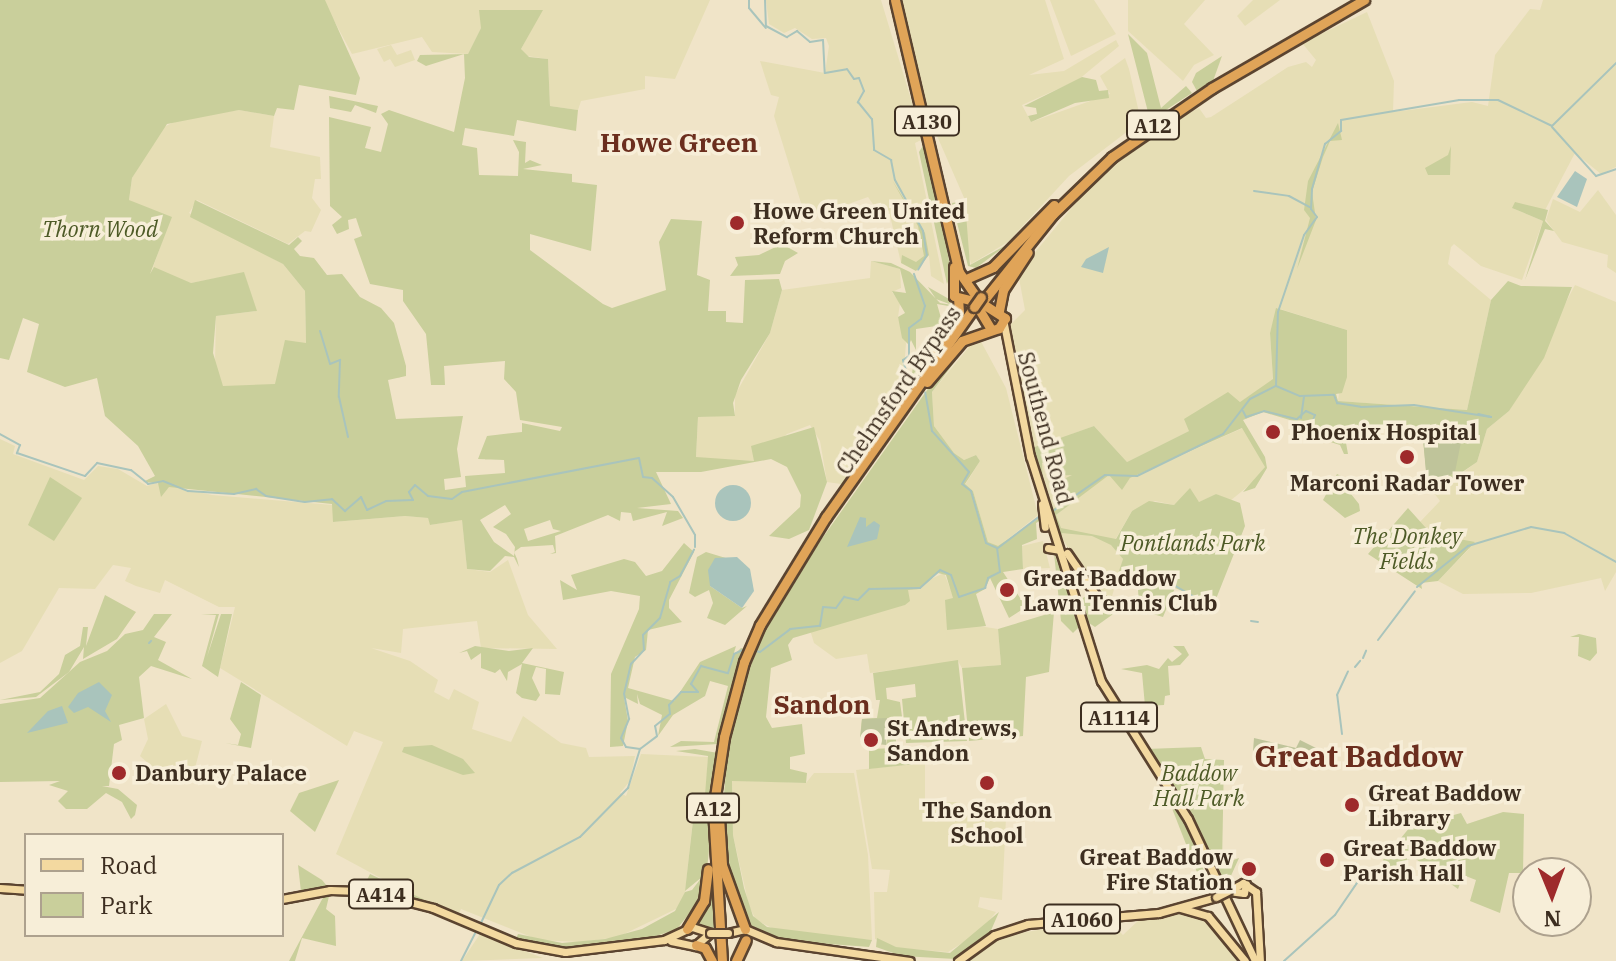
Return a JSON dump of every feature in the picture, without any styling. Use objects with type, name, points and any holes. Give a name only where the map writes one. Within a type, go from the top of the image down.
[{"type":"highway","name":"A130","points":[[893,0],[965,279]]},
{"type":"highway","name":"A130","points":[[893,0],[940,190],[953,283]]},
{"type":"highway","name":"Chelmsford Bypass","points":[[724,961],[718,902],[716,808],[728,737],[747,658],[881,437],[975,309],[1061,202],[1150,122],[1356,0]]},
{"type":"highway","name":"Chelmsford Bypass","points":[[1061,202],[1152,125],[1364,0]]},
{"type":"highway","name":"A12","points":[[965,279],[988,272],[1061,202]]},
{"type":"highway","name":"A12","points":[[999,311],[1005,286],[1061,202]]},
{"type":"highway","name":"A12","points":[[955,243],[963,269],[971,275],[1003,256]]},
{"type":"highway","points":[[965,279],[983,305],[999,311],[1004,324],[993,329],[974,301],[958,298],[953,283],[965,279]]},
{"type":"highway","name":"A12","points":[[881,437],[957,317],[958,298]]},
{"type":"highway","name":"Chelmsford Bypass","points":[[756,639],[873,454],[975,309]]},
{"type":"highway","name":"A12","points":[[873,454],[951,351],[971,335],[993,329]]},
{"type":"highway","name":"A12","points":[[686,931],[706,895],[716,808]]},
{"type":"highway","name":"A12","points":[[716,808],[722,865],[745,935]]},
{"type":"highway","points":[[736,961],[745,935]]},
{"type":"highway","points":[[695,943],[712,961]]},
{"type":"main road","name":"Southend Road","points":[[1004,324],[1024,433],[1060,541]]},
{"type":"main road","name":"Southend Road","points":[[993,329],[1042,504]]},
{"type":"main road","points":[[1042,504],[1045,527]]},
{"type":"main road","name":"A1114","points":[[1042,504],[1105,699],[1177,806],[1252,961]]},
{"type":"main road","points":[[1060,541],[1098,598],[1114,606]]},
{"type":"main road","name":"A1114","points":[[1060,541],[1110,702],[1188,819],[1252,961]]},
{"type":"main road","points":[[1048,548],[1059,550]]},
{"type":"main road","name":"A1060","points":[[1170,910],[1216,897],[1246,884],[1257,896],[1252,961]]},
{"type":"main road","points":[[0,888],[24,890]]},
{"type":"main road","name":"A414","points":[[284,899],[330,890],[367,891],[418,903],[479,928],[565,952],[664,940],[695,943]]},
{"type":"main road","points":[[1203,901],[1198,910],[1252,961]]},
{"type":"main road","name":"A1060","points":[[958,961],[994,935],[1028,924],[1198,910]]},
{"type":"main road","points":[[695,943],[699,930]]},
{"type":"main road","points":[[686,931],[745,935],[910,961]]},
{"type":"main road","points":[[686,931],[695,943]]},
{"type":"main road","name":"A414","points":[[664,940],[686,931]]},
{"type":"main road","points":[[695,943],[710,933]]},
{"type":"shaded area","points":[[323,0],[710,0],[675,79],[645,76],[645,89],[581,101],[578,110],[550,106],[548,59],[527,56],[528,63],[521,49],[542,10],[481,28],[468,54],[432,52],[422,37],[352,54]]},
{"type":"shaded area","points":[[766,0],[881,0],[923,139],[915,143],[944,284],[931,276],[929,255],[919,263],[901,263],[889,211],[875,207],[868,197],[806,219],[774,116],[779,97],[771,95],[760,61],[825,73],[829,46],[826,38],[812,39],[795,28],[784,33],[769,24]]},
{"type":"shaded area","points":[[900,0],[1045,0],[1064,59],[1029,75],[1064,71],[1116,40],[1119,46],[1078,80],[1022,105],[1031,122],[1110,94],[1100,76],[1125,58],[1129,69],[1141,121],[1069,176],[1008,242],[971,264],[963,231],[965,200],[931,122]]},
{"type":"shaded area","points":[[1050,0],[1094,0],[1116,34],[1071,56]]},
{"type":"shaded area","points":[[1128,0],[1205,0],[1184,24],[1214,55],[1194,65],[1183,81],[1128,31]]},
{"type":"shaded area","points":[[1253,0],[1280,0],[1245,26],[1237,16]]},
{"type":"shaded area","points":[[1543,0],[1616,0],[1616,167],[1601,174],[1575,153],[1544,212],[1512,208],[1543,221],[1522,280],[1481,266],[1454,244],[1451,247],[1448,264],[1491,300],[1467,410],[1338,401],[1347,330],[1277,308],[1270,333],[1273,380],[1240,402],[1228,393],[1207,407],[1189,431],[1127,462],[1094,426],[1072,434],[1082,474],[1073,495],[1051,510],[1031,449],[1009,326],[1025,310],[1018,273],[1098,176],[1168,123],[1199,108],[1206,118],[1211,117],[1288,67],[1306,62],[1312,67],[1316,60],[1302,43],[1367,12],[1394,81],[1393,112],[1472,102],[1488,106],[1495,55],[1530,9],[1540,10]]},
{"type":"shaded area","points":[[391,45],[397,55],[411,50],[415,60],[395,67],[390,59],[384,62],[377,49]]},
{"type":"shaded area","points":[[239,110],[274,116],[270,147],[320,157],[321,179],[315,179],[312,198],[321,210],[311,232],[305,231],[288,244],[197,200],[189,213],[283,264],[305,291],[306,343],[275,385],[223,387],[215,363],[216,316],[256,311],[244,273],[191,283],[150,276],[169,222],[129,200],[132,178],[162,128],[182,118]]},
{"type":"shaded area","points":[[1598,190],[1616,215],[1616,273],[1607,267],[1608,255],[1562,242],[1546,220],[1553,199],[1580,212]]},
{"type":"shaded area","points":[[871,261],[900,269],[901,288],[892,292],[900,303],[898,317],[906,343],[903,383],[841,484],[827,482],[820,441],[810,425],[787,434],[755,461],[696,458],[698,417],[735,415],[735,395],[770,333],[782,290],[870,278]]},
{"type":"shaded area","points":[[1575,285],[1616,302],[1616,572],[1605,591],[1601,578],[1531,593],[1463,594],[1438,581],[1469,549],[1467,543],[1462,540],[1444,547],[1419,523],[1440,501],[1434,493],[1477,462],[1487,429],[1509,411]]},
{"type":"shaded area","points":[[978,336],[1006,388],[1038,515],[998,547],[988,542],[973,491],[965,485],[980,461],[976,455],[964,460],[954,453],[934,426],[932,392]]},
{"type":"shaded area","points":[[1243,428],[1265,467],[1258,478],[1230,501],[1216,494],[1200,502],[1185,495],[1174,505],[1155,501],[1132,511],[1112,545],[1123,559],[1110,603],[1102,599],[1061,537],[1056,515],[1109,474],[1124,486],[1130,478]]},
{"type":"shaded area","points":[[0,439],[15,446],[13,454],[84,480],[98,466],[118,469],[147,486],[156,483],[212,495],[333,505],[333,522],[405,516],[428,518],[431,525],[462,519],[467,569],[490,572],[508,560],[528,615],[557,649],[481,648],[477,621],[403,629],[401,653],[371,648],[410,661],[438,680],[434,692],[449,700],[454,689],[479,702],[472,729],[511,742],[523,716],[561,743],[586,748],[589,757],[635,756],[630,781],[620,793],[626,796],[641,754],[708,757],[705,811],[694,810],[685,892],[678,908],[618,937],[580,942],[539,940],[461,909],[458,915],[427,903],[336,854],[383,742],[354,731],[347,746],[220,668],[235,607],[219,607],[165,580],[160,593],[125,581],[131,568],[113,565],[95,589],[59,588],[22,651],[0,663]]},
{"type":"shaded area","points":[[1043,541],[1050,568],[1023,569],[1022,546]]},
{"type":"shaded area","points":[[944,573],[954,598],[979,626],[998,629],[1001,665],[962,668],[958,661],[870,673],[867,654],[836,659],[814,643],[810,630],[904,605],[907,590]]},
{"type":"shaded area","points":[[166,704],[182,736],[202,741],[193,776],[158,772],[140,756],[148,739],[144,719]]},
{"type":"shaded area","points":[[925,763],[925,802],[960,802],[959,814],[1006,818],[1002,900],[980,897],[978,907],[996,912],[981,931],[948,952],[898,948],[875,939],[874,892],[887,892],[890,870],[872,869],[856,770]]},
{"type":"shaded area","points":[[814,773],[854,773],[868,855],[872,940],[778,931],[756,920],[749,906],[733,835],[732,780],[806,783]]},
{"type":"shaded area","points":[[1182,911],[1206,920],[1239,961],[969,961],[1002,936],[1092,921],[1110,922],[1123,935],[1140,919]]},
{"type":"shaded area","points":[[480,934],[543,958],[462,961]]},
{"type":"green space","name":"Thorn Wood","points":[[0,0],[325,0],[360,78],[356,95],[299,85],[294,110],[277,108],[274,116],[239,110],[167,124],[132,178],[129,200],[172,217],[150,274],[154,267],[191,283],[244,272],[257,311],[216,316],[213,353],[223,386],[275,384],[285,340],[306,343],[305,291],[283,264],[190,217],[195,200],[289,245],[298,237],[302,241],[294,249],[300,256],[314,258],[327,275],[342,274],[360,297],[381,308],[394,323],[406,366],[406,376],[388,380],[396,419],[463,416],[457,449],[461,477],[444,479],[445,490],[466,487],[465,476],[505,473],[504,460],[478,459],[487,436],[522,432],[522,423],[560,431],[562,427],[520,420],[516,392],[504,379],[505,361],[444,366],[445,385],[431,385],[426,334],[403,301],[403,290],[370,284],[354,239],[362,236],[356,218],[348,220],[349,229],[337,234],[332,225],[342,217],[330,206],[329,117],[371,127],[365,148],[381,152],[388,124],[381,114],[389,110],[454,132],[465,78],[464,54],[468,54],[481,28],[479,10],[543,10],[521,49],[529,57],[548,59],[550,106],[578,110],[576,131],[517,120],[514,136],[465,128],[462,145],[477,148],[479,175],[518,176],[519,152],[513,140],[526,142],[525,163],[530,160],[542,165],[523,169],[572,174],[572,182],[597,185],[591,251],[530,234],[530,250],[612,308],[666,290],[659,242],[671,219],[702,221],[697,275],[710,280],[708,311],[726,311],[726,322],[743,323],[745,280],[779,279],[782,290],[770,333],[741,380],[733,403],[735,416],[698,417],[696,457],[754,461],[751,446],[814,427],[827,482],[809,530],[789,539],[769,536],[800,507],[801,495],[787,467],[771,459],[701,472],[656,472],[671,504],[637,508],[678,511],[683,518],[662,526],[667,512],[633,521],[631,513],[621,512],[620,521],[608,515],[555,536],[556,553],[550,554],[555,552],[553,545],[521,547],[514,552],[515,547],[506,534],[493,527],[511,514],[505,505],[480,520],[494,542],[514,556],[514,553],[519,567],[514,557],[505,556],[490,571],[467,569],[462,520],[430,525],[428,518],[405,516],[333,522],[332,504],[169,487],[161,497],[158,483],[143,482],[155,476],[138,446],[105,416],[97,378],[65,387],[27,372],[39,324],[23,318],[9,360],[0,358]],"holes":[[[550,520],[553,529],[561,531],[528,541],[524,529]]]},
{"type":"green space","points":[[1128,34],[1147,53],[1161,108],[1186,86],[1192,93],[1126,136],[1149,116]]},
{"type":"green space","points":[[464,54],[426,66],[417,61],[420,55]]},
{"type":"green space","points":[[1222,56],[1213,81],[1197,91],[1192,82],[1196,73]]},
{"type":"green space","points":[[1082,77],[1096,80],[1099,91],[1108,90],[1109,98],[1075,103],[1031,122],[1028,116],[1037,114],[1036,108],[1024,106]]},
{"type":"green space","points":[[329,96],[378,106],[376,113],[355,105],[351,112],[330,108]]},
{"type":"green space","points":[[1338,123],[1342,140],[1330,141],[1323,157],[1312,192],[1316,220],[1297,269],[1310,218],[1304,210],[1308,181]]},
{"type":"green space","points":[[924,144],[951,273],[947,284],[919,152]]},
{"type":"green space","points":[[1451,146],[1450,175],[1428,175],[1425,168],[1448,155]]},
{"type":"green space","points":[[892,180],[925,233],[929,255],[916,271],[901,263],[902,255],[916,262],[924,256],[918,226]]},
{"type":"green space","points":[[965,201],[970,265],[1008,244],[976,268],[968,266],[952,203]]},
{"type":"green space","points":[[1515,202],[1548,210],[1545,221],[1554,231],[1545,229],[1525,280],[1543,221],[1512,208]]},
{"type":"green space","points":[[782,244],[798,253],[785,261],[780,274],[730,276],[738,265],[735,257],[759,255]]},
{"type":"green space","points":[[871,261],[891,263],[910,272],[936,299],[928,287],[956,303],[952,315],[954,307],[937,304],[943,325],[916,329],[916,350],[911,340],[909,345],[902,338],[898,317],[905,313],[892,291],[906,293],[900,269]]},
{"type":"green space","name":"Pontlands Park","points":[[1508,281],[1521,286],[1572,287],[1544,358],[1509,411],[1487,429],[1477,462],[1436,490],[1428,490],[1423,438],[1408,438],[1405,427],[1343,426],[1348,454],[1344,454],[1340,445],[1305,434],[1293,421],[1263,412],[1243,420],[1265,457],[1267,468],[1255,488],[1243,492],[1265,467],[1242,428],[1130,478],[1122,490],[1109,475],[1056,515],[1061,528],[1116,539],[1132,511],[1149,501],[1174,505],[1190,488],[1199,502],[1216,494],[1240,503],[1245,526],[1214,604],[1175,588],[1163,617],[1139,610],[1138,589],[1116,580],[1123,559],[1111,545],[1092,536],[1062,533],[1060,538],[1051,514],[1036,523],[1037,539],[1022,545],[1023,569],[1003,572],[1026,607],[1009,618],[990,578],[985,589],[976,594],[986,626],[947,630],[945,600],[953,598],[946,575],[938,573],[919,589],[908,590],[910,601],[905,605],[793,638],[788,645],[792,660],[771,668],[766,717],[772,728],[802,724],[805,754],[790,757],[790,769],[807,773],[806,783],[732,781],[733,835],[744,888],[753,916],[767,927],[872,940],[869,947],[803,942],[773,938],[749,924],[727,868],[722,823],[727,755],[744,683],[763,634],[797,574],[959,345],[969,343],[932,392],[934,426],[954,453],[964,460],[976,455],[980,461],[965,484],[973,491],[988,542],[998,546],[1072,496],[1066,492],[1064,479],[1072,475],[1054,476],[1060,461],[1042,463],[1043,487],[1032,448],[1094,426],[1127,462],[1189,431],[1184,419],[1228,392],[1240,402],[1273,379],[1270,333],[1276,308],[1347,330],[1347,377],[1342,393],[1336,394],[1338,401],[1467,410],[1491,300]]},
{"type":"green space","points":[[949,321],[889,420],[844,486],[841,484],[911,381],[913,366]]},
{"type":"green space","points":[[1462,437],[1455,472],[1439,482],[1427,483],[1423,439]]},
{"type":"green space","points":[[1337,474],[1353,482],[1347,489],[1359,504],[1360,511],[1345,518],[1323,500]]},
{"type":"green space","points":[[50,477],[82,498],[54,541],[28,525]]},
{"type":"green space","name":"The Donkey Fields","points":[[1408,508],[1443,547],[1459,539],[1475,542],[1438,581],[1421,583],[1422,589],[1368,554]]},
{"type":"green space","points":[[684,543],[694,552],[669,600],[669,608],[682,622],[648,630],[646,650],[635,657],[628,688],[674,701],[700,662],[736,646],[733,656],[741,648],[746,649],[718,744],[670,747],[681,741],[714,742],[728,686],[710,681],[705,696],[673,715],[658,736],[662,715],[640,704],[637,694],[638,704],[624,697],[628,721],[623,746],[610,747],[611,674],[639,609],[640,596],[611,591],[563,600],[560,580],[577,590],[571,575],[624,559],[635,562],[646,576],[662,571]]},
{"type":"green space","points":[[706,552],[729,559],[713,563],[710,586],[742,608],[747,606],[725,625],[707,618],[713,603],[709,590],[695,597],[689,593],[697,557]]},
{"type":"green space","points":[[1054,553],[1078,618],[1079,627],[1073,633],[1061,621]]},
{"type":"green space","points":[[1074,565],[1094,596],[1116,612],[1095,627],[1086,621],[1081,599],[1090,594],[1085,587],[1080,590]]},
{"type":"green space","points":[[105,595],[136,612],[117,639],[83,659],[84,647],[69,672],[36,697],[0,700],[40,692],[59,674],[65,655],[80,646],[83,627],[88,627],[86,646]]},
{"type":"green space","points":[[1054,612],[1049,672],[1026,677],[1023,736],[969,741],[962,668],[1001,665],[998,629]]},
{"type":"green space","points":[[154,614],[172,614],[154,637],[166,642],[158,660],[192,679],[151,666],[139,677],[144,718],[119,725],[122,740],[114,744],[109,786],[102,786],[118,789],[137,805],[135,815],[131,819],[122,802],[106,793],[87,809],[66,809],[58,801],[68,791],[49,785],[60,781],[0,782],[0,704],[40,698],[80,662],[107,651],[125,634],[143,630]]},
{"type":"green space","points":[[201,614],[219,614],[207,657],[221,614],[232,614],[218,677],[202,666],[216,615]]},
{"type":"green space","points":[[1579,634],[1596,638],[1597,653],[1590,661],[1578,656],[1579,637],[1570,637]]},
{"type":"green space","points":[[475,646],[509,651],[533,648],[522,663],[564,672],[560,695],[545,694],[546,669],[536,667],[532,678],[540,695],[536,701],[522,698],[516,693],[522,664],[508,672],[507,681],[500,669],[495,673],[481,668],[481,653],[471,660],[467,651],[459,653]]},
{"type":"green space","points":[[1173,646],[1184,646],[1189,655],[1180,665],[1168,666],[1170,695],[1165,696],[1164,705],[1145,706],[1142,673],[1121,669],[1147,665],[1159,669],[1168,658],[1172,662],[1182,654]]},
{"type":"green space","points":[[958,660],[967,741],[906,743],[902,699],[916,697],[915,684],[886,688],[887,699],[900,702],[903,724],[896,725],[896,744],[886,745],[891,720],[887,718],[887,724],[860,737],[862,719],[877,718],[880,700],[876,700],[873,673]]},
{"type":"green space","points":[[241,682],[261,695],[251,748],[225,743],[238,745],[241,734],[230,719]]},
{"type":"green space","points":[[887,718],[886,745],[860,742],[862,719]]},
{"type":"green space","points":[[1254,738],[1296,748],[1300,740],[1318,749],[1322,761],[1288,765],[1253,751]]},
{"type":"green space","points":[[432,745],[463,759],[475,773],[463,775],[402,752],[404,747]]},
{"type":"green space","points":[[925,747],[925,763],[869,769],[869,749]]},
{"type":"green space","name":"Baddow Hall Park","points":[[1201,747],[1205,759],[1224,760],[1222,864],[1239,858],[1225,889],[1179,798],[1146,749]]},
{"type":"green space","points":[[695,749],[718,753],[705,892],[696,914],[680,933],[664,937],[679,929],[699,901],[677,929],[644,940],[575,949],[516,939],[518,934],[562,943],[605,939],[642,929],[675,911],[685,892],[692,890],[702,877],[685,891],[695,803],[701,806],[703,801],[704,808],[708,756],[676,751]]},
{"type":"green space","points":[[339,780],[315,832],[290,811],[299,793]]},
{"type":"green space","points":[[1164,788],[1189,833],[1213,894],[1202,885]]},
{"type":"green space","points":[[1503,812],[1524,814],[1523,857],[1512,857],[1512,873],[1509,873],[1500,913],[1470,901],[1476,880],[1463,875],[1458,889],[1413,857],[1393,870],[1383,860],[1410,827],[1461,813],[1467,824]]},
{"type":"green space","points":[[711,850],[715,930],[692,925],[708,882]]},
{"type":"green space","points":[[298,865],[322,880],[327,886],[301,892]]},
{"type":"green space","points":[[370,874],[423,899],[427,903],[363,888]]},
{"type":"green space","points":[[326,892],[330,892],[326,909],[335,916],[336,946],[302,938],[295,961],[289,961]]},
{"type":"green space","points":[[999,912],[989,935],[955,959],[902,956],[876,947],[877,938],[896,947],[950,953]]},
{"type":"water","points":[[1575,171],[1587,179],[1577,207],[1557,197]]},
{"type":"water","points":[[1109,247],[1103,273],[1081,267],[1086,259]]},
{"type":"water","points":[[733,485],[746,490],[751,503],[746,516],[733,521],[720,516],[715,503],[720,490]]},
{"type":"water","points":[[860,517],[866,518],[866,527],[874,521],[880,525],[877,539],[847,547]]},
{"type":"water","points":[[737,557],[750,569],[754,591],[742,608],[710,586],[708,570],[715,558]]},
{"type":"water","points":[[99,682],[112,695],[105,711],[111,722],[88,707],[74,713],[68,707],[78,693]]},
{"type":"water","points":[[62,706],[68,723],[27,733],[48,711]]},
{"type":"waterway","points":[[749,0],[749,8],[766,28]]},
{"type":"waterway","points":[[765,0],[766,26],[787,37],[797,31],[810,42],[823,40],[825,73],[847,69],[854,79],[859,78],[864,91],[858,102],[872,119],[874,150],[891,160],[895,180],[923,231],[927,255],[918,270]]},
{"type":"waterway","points":[[1053,511],[1105,475],[1137,476],[1223,434],[1250,399],[1276,386],[1278,312],[1304,235],[1317,217],[1311,209],[1312,189],[1325,144],[1341,131],[1341,120],[1459,100],[1498,100],[1552,126],[1616,63]]},
{"type":"waterway","points":[[1552,127],[1596,176],[1616,169]]},
{"type":"waterway","points":[[1254,191],[1289,196],[1310,207]]},
{"type":"waterway","points":[[909,381],[903,360],[909,356],[909,328],[921,319],[925,306],[914,274]]},
{"type":"waterway","points":[[320,331],[330,364],[340,360],[339,397],[348,437]]},
{"type":"waterway","points":[[1276,386],[1300,396],[1334,395],[1337,403],[1361,407],[1414,405],[1491,417],[1478,414]]},
{"type":"waterway","points":[[753,650],[760,652],[790,629],[820,626],[823,607],[836,608],[844,597],[858,600],[869,589],[920,588],[940,570],[951,575],[959,597],[985,588],[988,578],[1000,572],[997,548],[986,543],[971,491],[962,484],[969,472],[932,431],[925,393]]},
{"type":"waterway","points":[[1301,418],[1304,397]]},
{"type":"waterway","points":[[1243,411],[1246,417],[1264,411],[1297,419],[1306,411],[1315,415],[1312,423]]},
{"type":"waterway","points":[[0,434],[20,445],[17,453],[85,476],[97,463],[131,470],[148,484],[163,481],[188,491],[234,494],[256,489],[266,496],[305,502],[332,499],[345,511],[361,497],[367,510],[386,501],[413,500],[409,492],[415,485],[428,496],[452,499],[462,492],[639,458],[643,477],[652,478],[673,497],[695,535],[695,547]]},
{"type":"waterway","points":[[998,548],[1040,516]]},
{"type":"waterway","points":[[1417,587],[1468,546],[1531,527],[1564,533],[1616,562]]},
{"type":"waterway","points":[[640,749],[626,747],[621,738],[629,719],[624,694],[631,664],[644,650],[643,635],[660,618],[670,582],[680,576],[694,550]]},
{"type":"waterway","points":[[1172,584],[1203,602]]},
{"type":"waterway","points":[[1378,640],[1415,591]]},
{"type":"waterway","points":[[1251,621],[1258,622]]},
{"type":"waterway","points":[[480,925],[499,885],[512,873],[580,837],[628,788],[640,749],[657,736],[655,726],[670,714],[669,705],[681,692],[698,692],[691,684],[701,666],[728,673],[734,654],[747,648]]},
{"type":"waterway","points":[[1363,658],[1366,651]]},
{"type":"waterway","points":[[1355,667],[1360,661]]},
{"type":"waterway","points":[[1342,734],[1337,695],[1348,671]]},
{"type":"waterway","points":[[1284,961],[1335,915],[1359,880],[1356,863]]},
{"type":"waterway","points":[[461,961],[477,930]]},
{"type":"place","name":"Howe Green United Reform Church","points":[[737,223]]},
{"type":"place","name":"Phoenix Hospital","points":[[1273,432]]},
{"type":"place","name":"Marconi Radar Tower","points":[[1407,457]]},
{"type":"place","name":"Great Baddow Lawn Tennis Club","points":[[1007,590]]},
{"type":"place","name":"St Andrews, Sandon","points":[[871,740]]},
{"type":"place","name":"Danbury Palace","points":[[119,773]]},
{"type":"place","name":"The Sandon School","points":[[987,783]]},
{"type":"place","name":"Great Baddow Library","points":[[1352,805]]},
{"type":"place","name":"Great Baddow Parish Hall","points":[[1327,860]]},
{"type":"place","name":"Great Baddow Fire Station","points":[[1249,869]]},
{"type":"district","name":"Howe Green","points":[[679,143]]},
{"type":"district","name":"Sandon","points":[[822,705]]},
{"type":"district","name":"Great Baddow","points":[[1359,756]]}]
